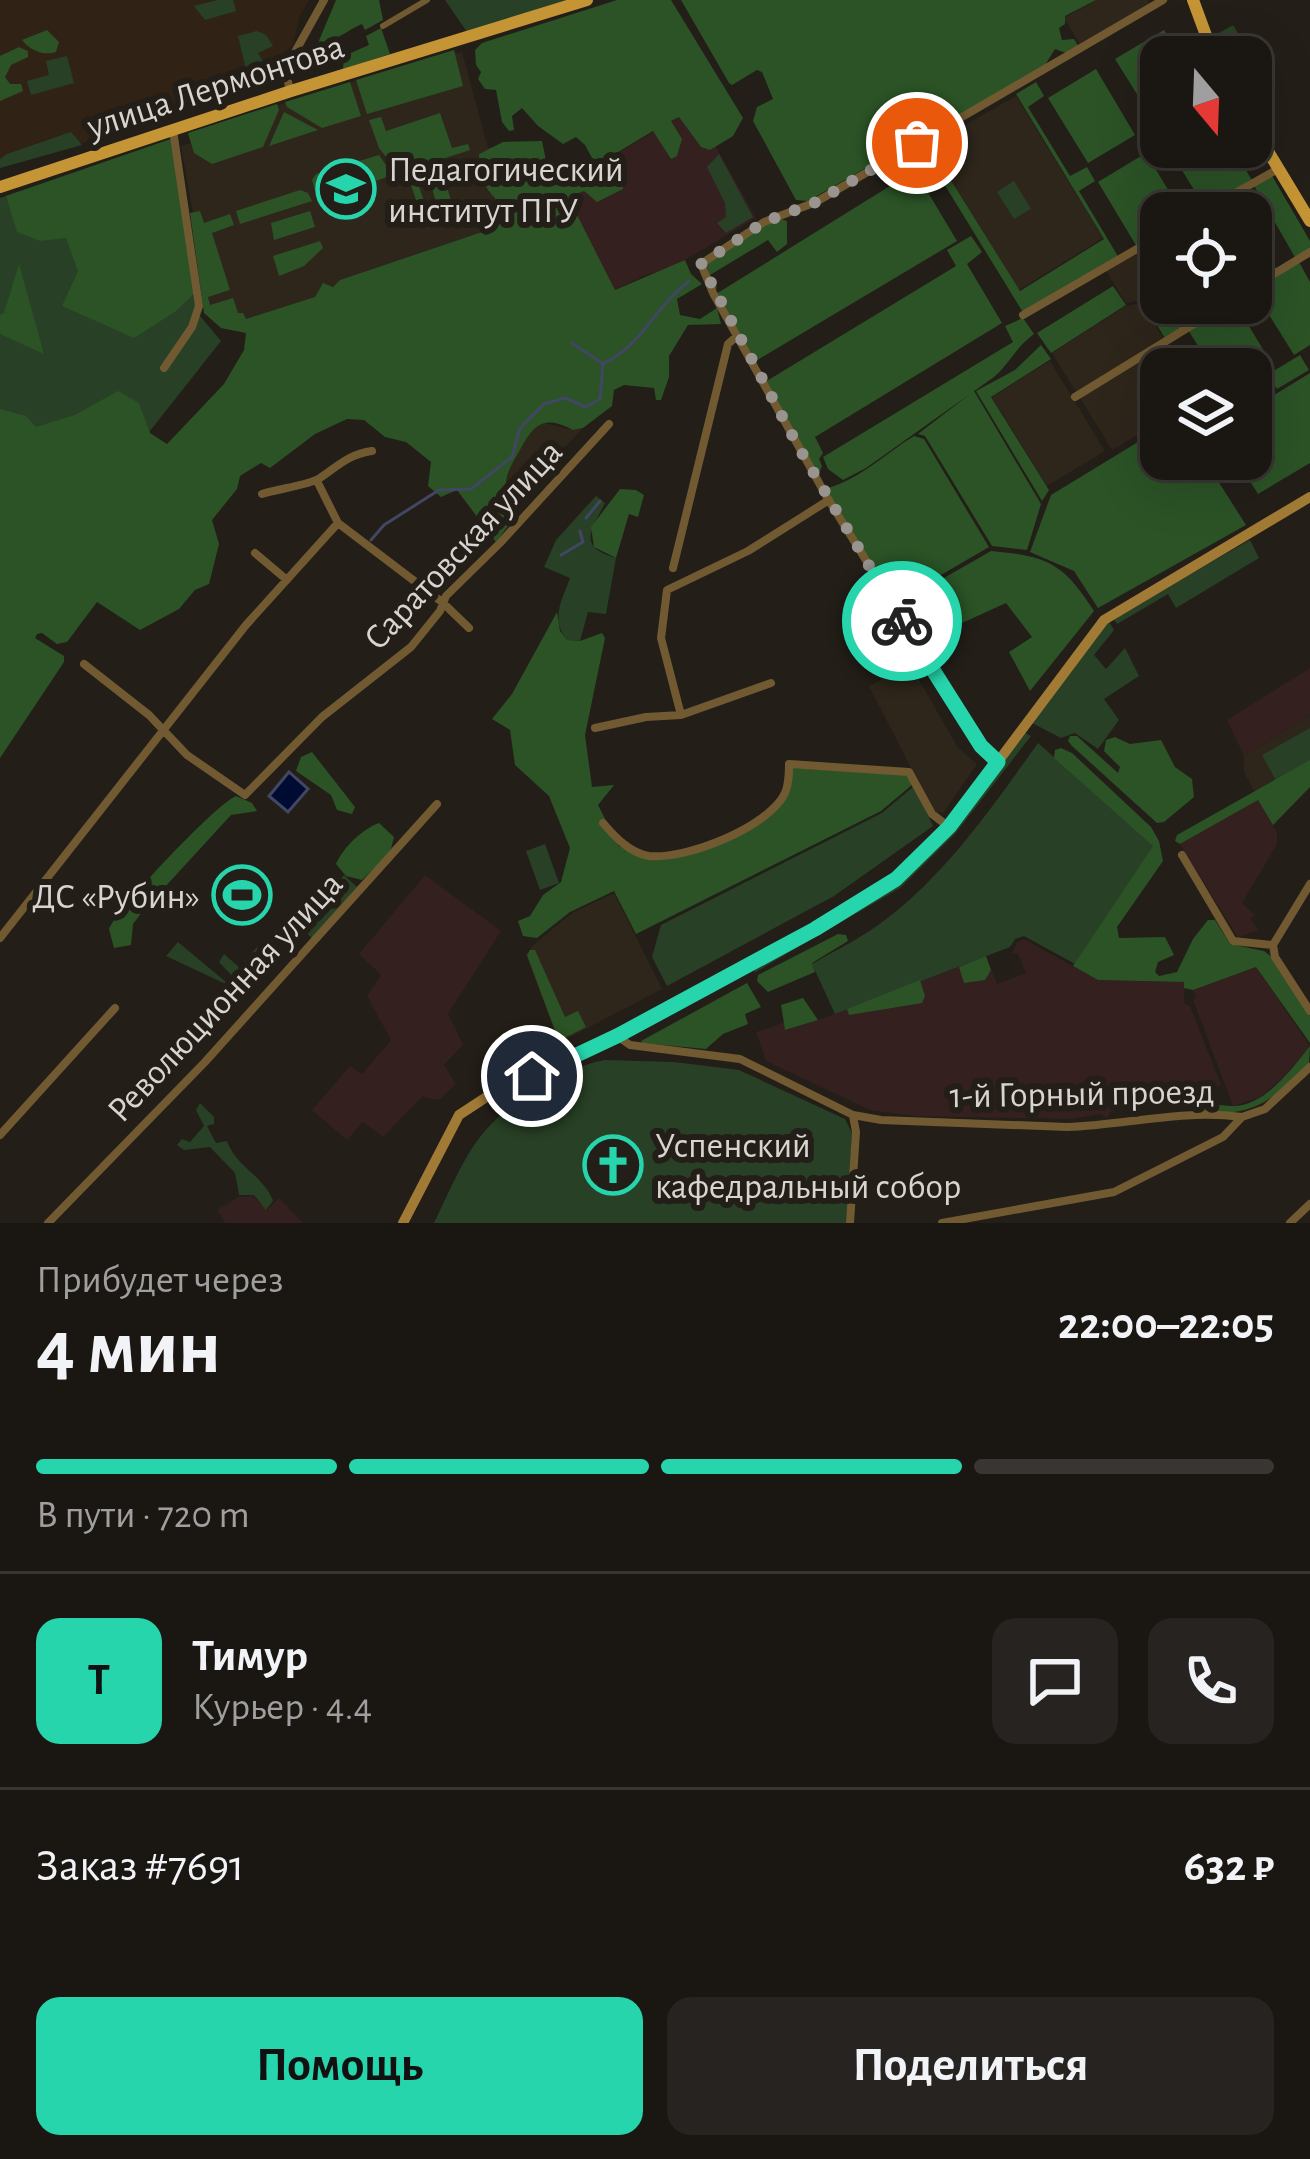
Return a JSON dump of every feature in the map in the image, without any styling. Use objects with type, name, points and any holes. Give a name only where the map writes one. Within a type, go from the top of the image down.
[{"type":"main road","name":"улица Лермонтова","points":[[0,187],[587,0]]},
{"type":"main road","points":[[1193,0],[1206,36]]},
{"type":"main road","points":[[1272,159],[1310,221]]},
{"type":"main road","points":[[403,1223],[459,1115],[488,1096],[617,1036],[846,912],[896,879],[949,827],[1098,626],[1310,496]]},
{"type":"street","points":[[290,91],[285,70],[324,0]]},
{"type":"street","points":[[382,26],[427,0]]},
{"type":"street","points":[[998,762],[981,746],[829,500],[704,275],[704,260],[764,222],[844,187],[1163,0]]},
{"type":"street","points":[[164,368],[193,327],[199,306],[172,129]]},
{"type":"street","points":[[1237,192],[1278,169]]},
{"type":"street","points":[[1023,316],[1140,247]]},
{"type":"street","points":[[1272,276],[1310,252]]},
{"type":"street","points":[[1076,397],[1194,324]]},
{"type":"street","points":[[674,568],[728,344],[737,337]]},
{"type":"street","name":"Саратовская улица","points":[[162,733],[245,795],[322,718],[411,647],[442,602],[609,424]]},
{"type":"street","points":[[262,494],[317,481],[349,457],[372,451]]},
{"type":"street","points":[[317,481],[338,523],[469,628]]},
{"type":"street","points":[[682,715],[661,638],[668,590],[748,551],[829,500]]},
{"type":"street","points":[[0,938],[162,733],[338,523]]},
{"type":"street","points":[[256,553],[287,580]]},
{"type":"street","points":[[84,664],[149,715],[162,733]]},
{"type":"street","points":[[595,728],[682,715],[771,683]]},
{"type":"street","points":[[603,823],[620,843],[648,856],[692,850],[735,833],[769,812],[784,793],[789,764],[909,772],[932,814],[949,827]]},
{"type":"street","name":"Революционная улица","points":[[49,1223],[205,1062],[437,804]]},
{"type":"street","points":[[1182,855],[1233,941],[1273,945]]},
{"type":"street","points":[[1310,884],[1273,945],[1275,957],[1310,1011]]},
{"type":"street","points":[[0,1135],[116,1007]]},
{"type":"street","name":"1-й Горный проезд","points":[[617,1036],[629,1046],[740,1059],[853,1114],[881,1120],[1067,1127],[1150,1116],[1242,1117]]},
{"type":"street","points":[[942,1223],[1114,1192],[1223,1137],[1242,1117],[1265,1109],[1310,1067]]},
{"type":"street","points":[[850,1223],[853,1114]]},
{"type":"street","points":[[1290,1223],[1310,1204]]},
{"type":"shaded area","points":[[0,0],[309,0],[293,45],[269,67],[262,89],[0,168]]},
{"type":"shaded area","points":[[1097,0],[1148,0],[1149,4],[1080,44],[1064,18]]},
{"type":"shaded area","name":"Педагогический институт ПГУ","points":[[454,50],[462,52],[488,148],[499,147],[492,229],[340,280],[318,303],[249,329],[211,314],[181,146],[191,143],[188,133]]},
{"type":"shaded area","points":[[1016,96],[1103,238],[1019,290],[930,145]]},
{"type":"shaded area","points":[[694,108],[756,218],[673,267],[615,290],[562,186]]},
{"type":"shaded area","points":[[1140,251],[1140,304],[1126,303],[1106,271]]},
{"type":"shaded area","points":[[1126,306],[1140,306],[1140,324],[1155,324],[1164,339],[1140,348],[1140,353],[1076,392],[1052,353]]},
{"type":"shaded area","points":[[1050,361],[1105,451],[1047,486],[992,397]]},
{"type":"shaded area","points":[[1140,361],[1140,433],[1112,450],[1080,398]]},
{"type":"shaded area","points":[[540,422],[583,428],[517,498],[506,484],[509,469]]},
{"type":"shaded area","points":[[910,664],[958,748],[977,764],[943,813],[933,811],[869,686]]},
{"type":"shaded area","points":[[1310,668],[1310,715],[1244,756],[1227,720]]},
{"type":"shaded area","points":[[1310,715],[1310,787],[1273,825],[1244,772],[1244,756]]},
{"type":"shaded area","points":[[1259,799],[1277,833],[1277,844],[1242,903],[1255,915],[1251,918],[1258,930],[1238,938],[1180,844]]},
{"type":"shaded area","points":[[425,875],[501,931],[448,1014],[463,1045],[444,1065],[456,1084],[439,1100],[422,1097],[383,1137],[363,1122],[347,1140],[312,1110],[350,1066],[362,1074],[391,1040],[367,996],[381,975],[359,954]]},
{"type":"shaded area","points":[[614,893],[662,989],[559,1043],[526,955],[572,913]]},
{"type":"shaded area","points":[[1024,939],[1098,980],[1185,982],[1184,1003],[1190,1006],[1221,1085],[1176,1103],[1166,1095],[1158,1102],[1110,1112],[1107,1118],[1100,1114],[1073,1119],[913,1116],[870,1110],[766,1061],[756,1032],[785,1022],[786,1030],[818,1020],[986,956],[997,984],[1026,973],[1018,954],[1012,953]]},
{"type":"shaded area","points":[[1256,967],[1310,1046],[1260,1097],[1233,1106],[1193,990]]},
{"type":"shaded area","points":[[253,1196],[267,1210],[279,1198],[303,1223],[225,1223],[217,1210],[238,1197]]},
{"type":"green space","points":[[233,0],[236,11],[205,20],[194,6]]},
{"type":"green space","points":[[336,0],[379,0],[383,20],[318,43]]},
{"type":"green space","points":[[445,0],[575,0],[469,35]]},
{"type":"green space","points":[[617,0],[671,0],[743,118],[733,136],[710,150],[701,147],[679,117],[671,121],[682,139],[677,156],[671,159],[653,131],[610,157],[621,172],[623,189],[597,202],[584,191],[568,197],[615,290],[685,260],[702,284],[677,299],[680,315],[700,319],[717,308],[721,324],[688,325],[669,356],[669,377],[661,400],[656,400],[654,388],[624,385],[614,390],[612,406],[583,428],[573,430],[549,422],[537,427],[508,474],[511,522],[496,542],[457,490],[441,497],[428,486],[431,462],[406,442],[385,437],[364,420],[347,419],[315,434],[270,468],[261,463],[240,476],[237,489],[212,520],[219,544],[209,584],[195,590],[179,609],[140,630],[97,602],[67,642],[57,644],[37,634],[35,638],[64,656],[64,662],[0,758],[0,409],[26,416],[36,427],[75,415],[118,391],[139,403],[150,433],[167,444],[224,384],[244,350],[246,333],[221,328],[204,313],[190,213],[200,211],[204,223],[230,214],[234,225],[212,233],[230,290],[208,297],[210,305],[233,298],[238,313],[246,319],[315,297],[323,283],[333,287],[340,280],[491,229],[495,198],[482,178],[479,154],[503,142],[542,141],[548,170],[557,176],[585,169],[592,158],[585,145],[576,137],[563,144],[522,108],[512,116],[514,130],[509,131],[502,122],[496,90],[485,89],[478,79],[481,72],[475,50],[482,43]]},
{"type":"green space","points":[[681,0],[1096,0],[1065,16],[1059,28],[1062,40],[1074,39],[1079,47],[1066,53],[1055,49],[1045,65],[808,201],[796,200],[753,121],[757,107],[773,99],[762,72],[729,83]]},
{"type":"green space","points":[[1233,25],[1240,36],[1215,36]]},
{"type":"green space","points":[[381,28],[390,54],[343,69],[344,56],[369,45],[366,36]]},
{"type":"green space","points":[[47,30],[59,42],[56,52],[38,52],[22,40]]},
{"type":"green space","points":[[257,31],[273,46],[258,53],[267,68],[261,88],[251,91],[238,36]]},
{"type":"green space","points":[[1140,44],[1140,99],[1115,59]]},
{"type":"green space","points":[[19,47],[28,51],[28,57],[11,65],[5,77],[10,84],[21,84],[23,91],[0,101],[0,56]]},
{"type":"green space","points":[[454,50],[463,86],[367,114],[356,80]]},
{"type":"green space","points":[[67,56],[74,83],[31,95],[27,81],[49,75],[46,61]]},
{"type":"green space","points":[[1096,69],[1135,135],[1088,163],[1048,98]]},
{"type":"green space","points":[[350,82],[361,116],[322,128],[285,102]]},
{"type":"green space","points":[[1036,82],[1044,96],[1028,107],[1070,176],[1087,167],[1095,181],[1079,191],[1119,258],[1024,314],[922,148],[929,145],[1020,291],[1104,239],[1016,94]]},
{"type":"green space","points":[[277,104],[279,110],[263,147],[212,164],[194,153],[188,133]]},
{"type":"green space","points":[[284,112],[318,130],[269,146]]},
{"type":"green space","points":[[440,113],[452,148],[468,144],[470,150],[399,173],[379,148],[369,120],[381,117],[386,131]]},
{"type":"green space","points":[[71,132],[82,145],[0,168],[0,159],[7,154]]},
{"type":"green space","points":[[171,139],[196,311],[221,341],[0,621],[0,198]]},
{"type":"green space","points":[[171,139],[195,293],[134,338],[62,306],[78,271],[66,238],[40,241],[17,232],[6,196]]},
{"type":"green space","points":[[921,150],[933,170],[920,179],[957,241],[754,362],[716,294],[914,171],[907,159]]},
{"type":"green space","points":[[719,154],[753,217],[726,233],[717,223],[726,217],[725,203],[707,167]]},
{"type":"green space","points":[[379,155],[393,175],[326,198],[316,194],[312,180],[316,174]]},
{"type":"green space","points":[[1140,157],[1140,168],[1155,168],[1169,192],[1140,192],[1140,245],[1137,247],[1098,182]]},
{"type":"green space","points":[[440,165],[442,170],[417,181],[426,206],[436,203],[432,188],[446,184],[451,200],[419,209],[408,176]]},
{"type":"green space","points":[[1181,168],[1245,168],[1253,182],[1235,192],[1195,192]]},
{"type":"green space","points":[[1271,174],[1310,241],[1310,250],[1296,259],[1272,217],[1272,192],[1258,192],[1253,184]]},
{"type":"green space","points":[[1014,181],[1031,209],[1014,219],[997,192]]},
{"type":"green space","points":[[300,190],[312,201],[240,224],[236,211]]},
{"type":"green space","points":[[310,211],[315,227],[274,240],[271,223]]},
{"type":"green space","points":[[777,218],[787,221],[787,244],[777,252],[768,240],[710,275],[717,288],[714,291],[705,260]]},
{"type":"green space","points":[[971,236],[982,252],[967,264],[1002,323],[815,437],[823,453],[820,471],[813,470],[765,382],[956,266],[947,250]]},
{"type":"green space","points":[[320,241],[323,248],[304,266],[279,276],[273,256]]},
{"type":"green space","points":[[1299,262],[1310,282],[1310,345],[1294,355],[1272,320],[1272,278]]},
{"type":"green space","points":[[19,264],[44,354],[0,334],[0,315]]},
{"type":"green space","points":[[1113,286],[1126,305],[1051,353],[1037,333]]},
{"type":"green space","points":[[1023,318],[1034,334],[994,377],[866,468],[843,480],[828,469],[823,457],[1013,342],[1005,326]]},
{"type":"green space","points":[[1156,324],[1192,324],[1166,340]]},
{"type":"green space","points":[[1198,324],[1248,324],[1262,348],[1200,348],[1188,330]]},
{"type":"green space","points":[[1041,345],[1051,359],[991,397],[1049,490],[1042,501],[976,391],[1015,370]]},
{"type":"green space","points":[[1300,355],[1309,370],[1277,389],[1272,372]]},
{"type":"green space","points":[[1310,373],[1310,463],[1258,494],[1249,480],[1272,480],[1272,396]]},
{"type":"green space","points":[[974,391],[1041,504],[1027,550],[992,546],[925,436],[918,434]]},
{"type":"green space","points":[[914,436],[924,439],[989,547],[893,603],[824,489],[860,473]]},
{"type":"green space","points":[[1140,441],[1140,480],[1217,480],[1246,525],[1098,608],[1074,571],[1030,552],[1051,495]]},
{"type":"green space","points":[[620,489],[644,495],[638,517],[629,514],[616,558],[594,547],[591,527]]},
{"type":"green space","points":[[596,496],[605,503],[592,529],[592,543],[616,558],[606,614],[588,612],[580,641],[567,640],[558,617],[570,578],[544,567],[556,540]]},
{"type":"green space","points":[[1250,540],[1259,558],[1176,608],[1168,594],[1117,624],[1113,618]]},
{"type":"green space","points":[[991,551],[1052,565],[1073,582],[1094,611],[1030,691],[1009,652],[1032,637],[1006,603],[918,643],[895,606]]},
{"type":"green space","points":[[557,612],[567,640],[602,633],[605,638],[585,735],[592,787],[614,785],[598,805],[619,846],[652,859],[702,851],[780,804],[792,768],[908,775],[912,785],[881,811],[636,934],[614,891],[570,912],[537,938],[523,936],[518,921],[530,916],[543,895],[561,882],[570,848],[549,796],[515,765],[510,730],[492,719],[512,694]]},
{"type":"green space","points":[[1108,620],[1114,630],[1094,655],[1106,669],[1125,648],[1139,676],[1104,699],[1119,720],[1098,749],[1075,733],[1061,738],[1032,723]]},
{"type":"green space","points":[[1310,728],[1310,769],[1279,786],[1262,755]]},
{"type":"green space","points":[[1025,733],[1031,736],[955,834],[900,888],[754,973],[757,965],[897,884]]},
{"type":"green space","points":[[1070,736],[1077,736],[1118,773],[1120,767],[1104,751],[1106,740],[1115,737],[1130,744],[1161,740],[1175,767],[1192,779],[1194,797],[1157,823],[1072,746]]},
{"type":"green space","points":[[1038,743],[1154,846],[1075,964],[1024,936],[1010,947],[835,1014],[812,964],[877,926],[929,881],[968,838]]},
{"type":"green space","points":[[1061,748],[1151,827],[1159,841],[1163,861],[1117,927],[1119,938],[1165,937],[1174,955],[1158,962],[1155,972],[1159,976],[1177,972],[1193,939],[1208,920],[1215,920],[1230,944],[1264,951],[1273,958],[1310,1016],[1310,1043],[1256,967],[1193,990],[1184,988],[1184,982],[1098,980],[1073,966],[1153,846],[1054,758],[1055,750]]},
{"type":"green space","points":[[312,752],[355,807],[352,814],[337,810],[331,795],[296,771],[301,757]]},
{"type":"green space","points":[[1310,760],[1310,787],[1273,825],[1258,800],[1180,844],[1175,841],[1177,835]]},
{"type":"green space","points":[[914,786],[933,826],[834,896],[667,986],[652,957],[661,925],[882,813]]},
{"type":"green space","points":[[236,796],[252,803],[257,811],[231,815],[142,912],[133,924],[131,945],[114,948],[109,929],[116,918],[190,836]]},
{"type":"green space","points":[[379,823],[394,837],[390,853],[362,880],[346,876],[336,864],[339,858],[360,834]]},
{"type":"green space","points":[[545,844],[559,883],[540,890],[526,851]]},
{"type":"green space","points":[[344,875],[357,887],[312,938],[299,927]]},
{"type":"green space","points":[[838,934],[846,935],[848,941],[812,963],[815,972],[768,992],[757,981],[758,975]]},
{"type":"green space","points":[[178,942],[232,987],[166,956]]},
{"type":"green space","points":[[259,945],[268,953],[246,991],[219,962],[224,954],[239,967]]},
{"type":"green space","points":[[535,950],[565,1017],[578,1011],[586,1027],[559,1041],[527,955]]},
{"type":"green space","points":[[986,956],[991,970],[985,980],[964,983],[959,967]]},
{"type":"green space","points":[[920,980],[922,1003],[849,1015],[847,1009]]},
{"type":"green space","points":[[747,983],[761,1007],[745,1014],[748,1024],[723,1034],[706,1049],[642,1043],[641,1041]]},
{"type":"green space","points":[[803,998],[818,1020],[785,1030],[781,1005]]},
{"type":"green space","points":[[1310,1046],[1309,1063],[1271,1098],[1229,1113],[1193,1111],[1256,1100],[1277,1085]]},
{"type":"green space","points":[[605,1060],[739,1070],[845,1119],[852,1133],[847,1223],[434,1223],[475,1143],[502,1113],[559,1077]]},
{"type":"green space","points":[[200,1103],[214,1117],[214,1124],[207,1126],[216,1143],[227,1141],[269,1192],[273,1201],[266,1210],[254,1195],[239,1195],[235,1173],[210,1147],[184,1150],[177,1145],[182,1139],[190,1142],[204,1126],[196,1110]]},
{"type":"water","points":[[289,772],[308,789],[288,812],[269,796]]},
{"type":"waterway","points":[[603,364],[629,346],[689,281]]},
{"type":"waterway","points":[[371,540],[384,525],[439,490],[471,489],[512,457],[520,428],[544,404],[565,398],[586,407],[600,399],[603,364],[572,343]]},
{"type":"waterway","points":[[586,518],[600,501]]},
{"type":"waterway","points":[[561,555],[583,542],[580,531]]},
{"type":"way so far","points":[[902,621],[799,448],[701,264],[764,222],[816,202],[917,143]]},
{"type":"place","name":"Педагогический институт ПГУ","points":[[346,189]]},
{"type":"place","name":"ДС «Рубин»","points":[[242,895]]},
{"type":"place","name":"Успенский кафедральный собор","points":[[613,1165]]},
{"type":"route","points":[[532,1076],[617,1036],[846,912],[896,879],[949,827],[998,762],[981,746],[902,621]]}]
